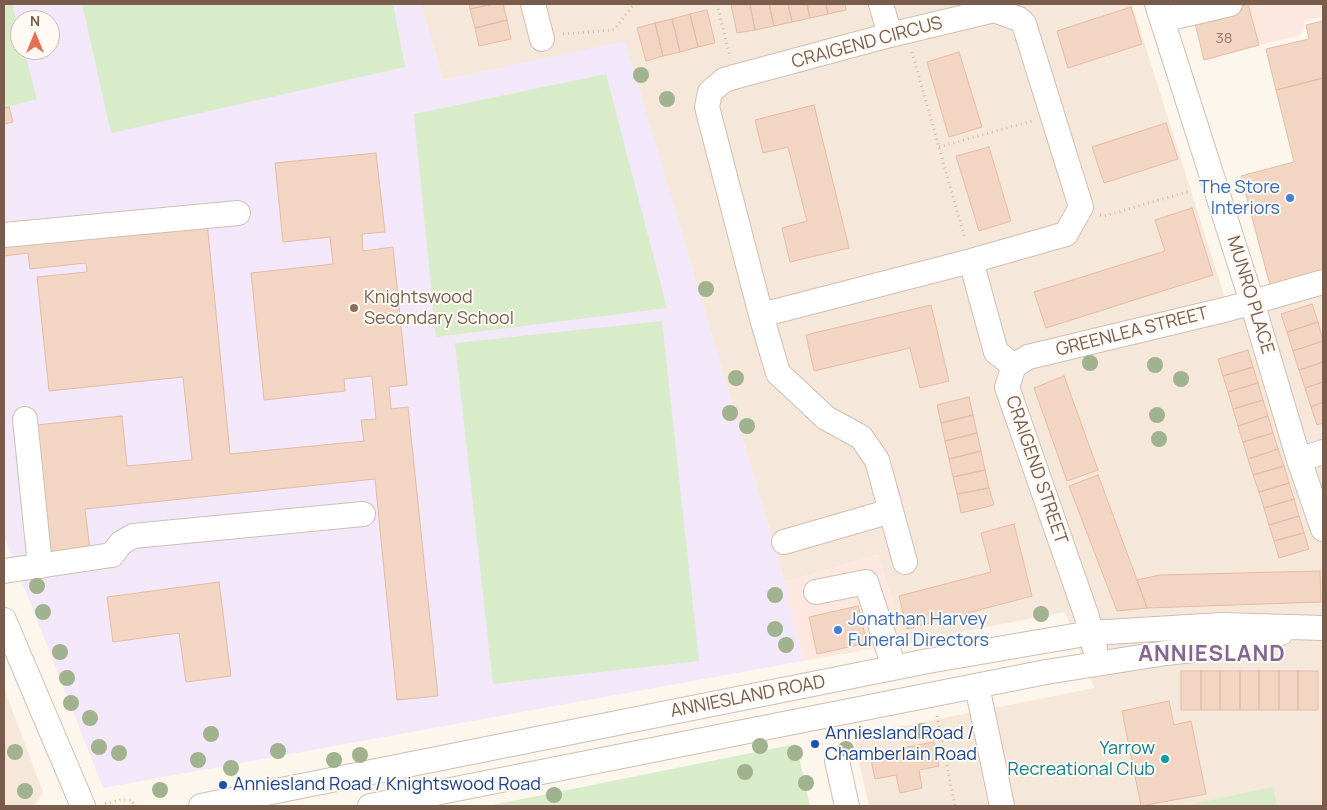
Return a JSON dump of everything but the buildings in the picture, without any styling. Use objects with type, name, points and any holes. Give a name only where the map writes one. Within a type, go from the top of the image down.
[{"type":"street","points":[[533,4],[542,39]]},
{"type":"street","points":[[881,4],[898,34]]},
{"type":"street","points":[[1160,12],[1230,4]]},
{"type":"street","name":"CRAIGEND CIRCUS","points":[[905,562],[877,460],[861,437],[826,418],[778,373],[707,107],[710,92],[724,80],[734,77],[994,10],[1019,19],[1024,24],[1081,207],[1077,214]]},
{"type":"street","name":"MUNRO PLACE","points":[[1160,12],[1252,302],[1299,460],[1323,529]]},
{"type":"street","points":[[4,235],[238,213]]},
{"type":"street","points":[[761,315],[971,261],[1066,234],[1077,214]]},
{"type":"street","points":[[971,261],[996,352],[1014,366]]},
{"type":"street","name":"GREENLEA STREET","points":[[1014,366],[1028,357],[1252,302],[1323,282]]},
{"type":"street","name":"CRAIGEND STREET","points":[[1014,366],[1006,388],[1087,617],[1099,664]]},
{"type":"street","points":[[25,419],[40,566]]},
{"type":"street","points":[[1299,460],[1323,452]]},
{"type":"street","points":[[784,542],[891,511]]},
{"type":"street","points":[[4,571],[112,555],[121,543],[133,536],[363,514]]},
{"type":"street","points":[[816,592],[866,582],[894,667]]},
{"type":"street","name":"ANNIESLAND ROAD","points":[[201,806],[894,667],[1091,633],[1221,625],[1323,628]]},
{"type":"street","name":"ANNIESLAND ROAD","points":[[370,806],[1046,672],[1166,653],[1246,644],[1299,628]]},
{"type":"street","points":[[6,634],[93,805]]},
{"type":"street","points":[[978,686],[1002,806]]},
{"type":"street","points":[[837,761],[847,806]]},
{"type":"path","points":[[542,39],[570,33],[614,30],[634,4]]},
{"type":"path","points":[[718,4],[734,77]]},
{"type":"path","points":[[898,34],[939,147],[971,261]]},
{"type":"path","points":[[939,147],[1052,115]]},
{"type":"path","points":[[1077,214],[1104,216],[1190,191]]},
{"type":"path","points":[[933,695],[955,806]]},
{"type":"path","points":[[93,805],[120,800],[132,800],[134,806]]},
{"type":"shaded area","name":"Knightswood Secondary School","points":[[4,4],[421,4],[443,80],[625,41],[785,582],[803,661],[103,788],[4,536]]},
{"type":"shaded area","points":[[421,4],[1132,4],[1228,308],[1323,292],[1323,806],[869,806],[853,736],[1094,688],[1065,612],[905,643],[878,555],[785,582],[625,42],[443,80]]},
{"type":"shaded area","points":[[1189,4],[1248,4],[1194,19]]},
{"type":"shaded area","points":[[1248,4],[1323,4],[1323,17],[1305,21],[1301,35],[1259,45]]},
{"type":"shaded area","points":[[878,555],[905,643],[803,661],[785,582]]},
{"type":"shaded area","points":[[4,688],[43,792],[34,806],[4,806]]},
{"type":"green space","points":[[4,4],[12,4],[14,10],[10,10],[10,60],[27,60],[37,99],[4,108]]},
{"type":"green space","points":[[82,4],[393,4],[405,67],[111,133]]},
{"type":"green space","points":[[606,74],[667,308],[436,337],[414,114]]},
{"type":"green space","points":[[662,321],[699,661],[493,684],[455,343]]},
{"type":"green space","points":[[796,744],[810,806],[488,806]]},
{"type":"green space","points":[[1273,787],[1277,806],[1184,806]]},
{"type":"place","name":"The Store Interiors","points":[[1290,198]]},
{"type":"place","name":"Knightswood Secondary School","points":[[354,308]]},
{"type":"place","name":"Jonathan Harvey Funeral Directors","points":[[838,630]]},
{"type":"place","name":"Anniesland Road / Chamberlain Road","points":[[815,744]]},
{"type":"place","name":"Yarrow Recreational Club","points":[[1165,759]]},
{"type":"place","name":"Anniesland Road / Knightswood Road","points":[[223,785]]},
{"type":"district","name":"ANNIESLAND","points":[[1212,655]]}]
